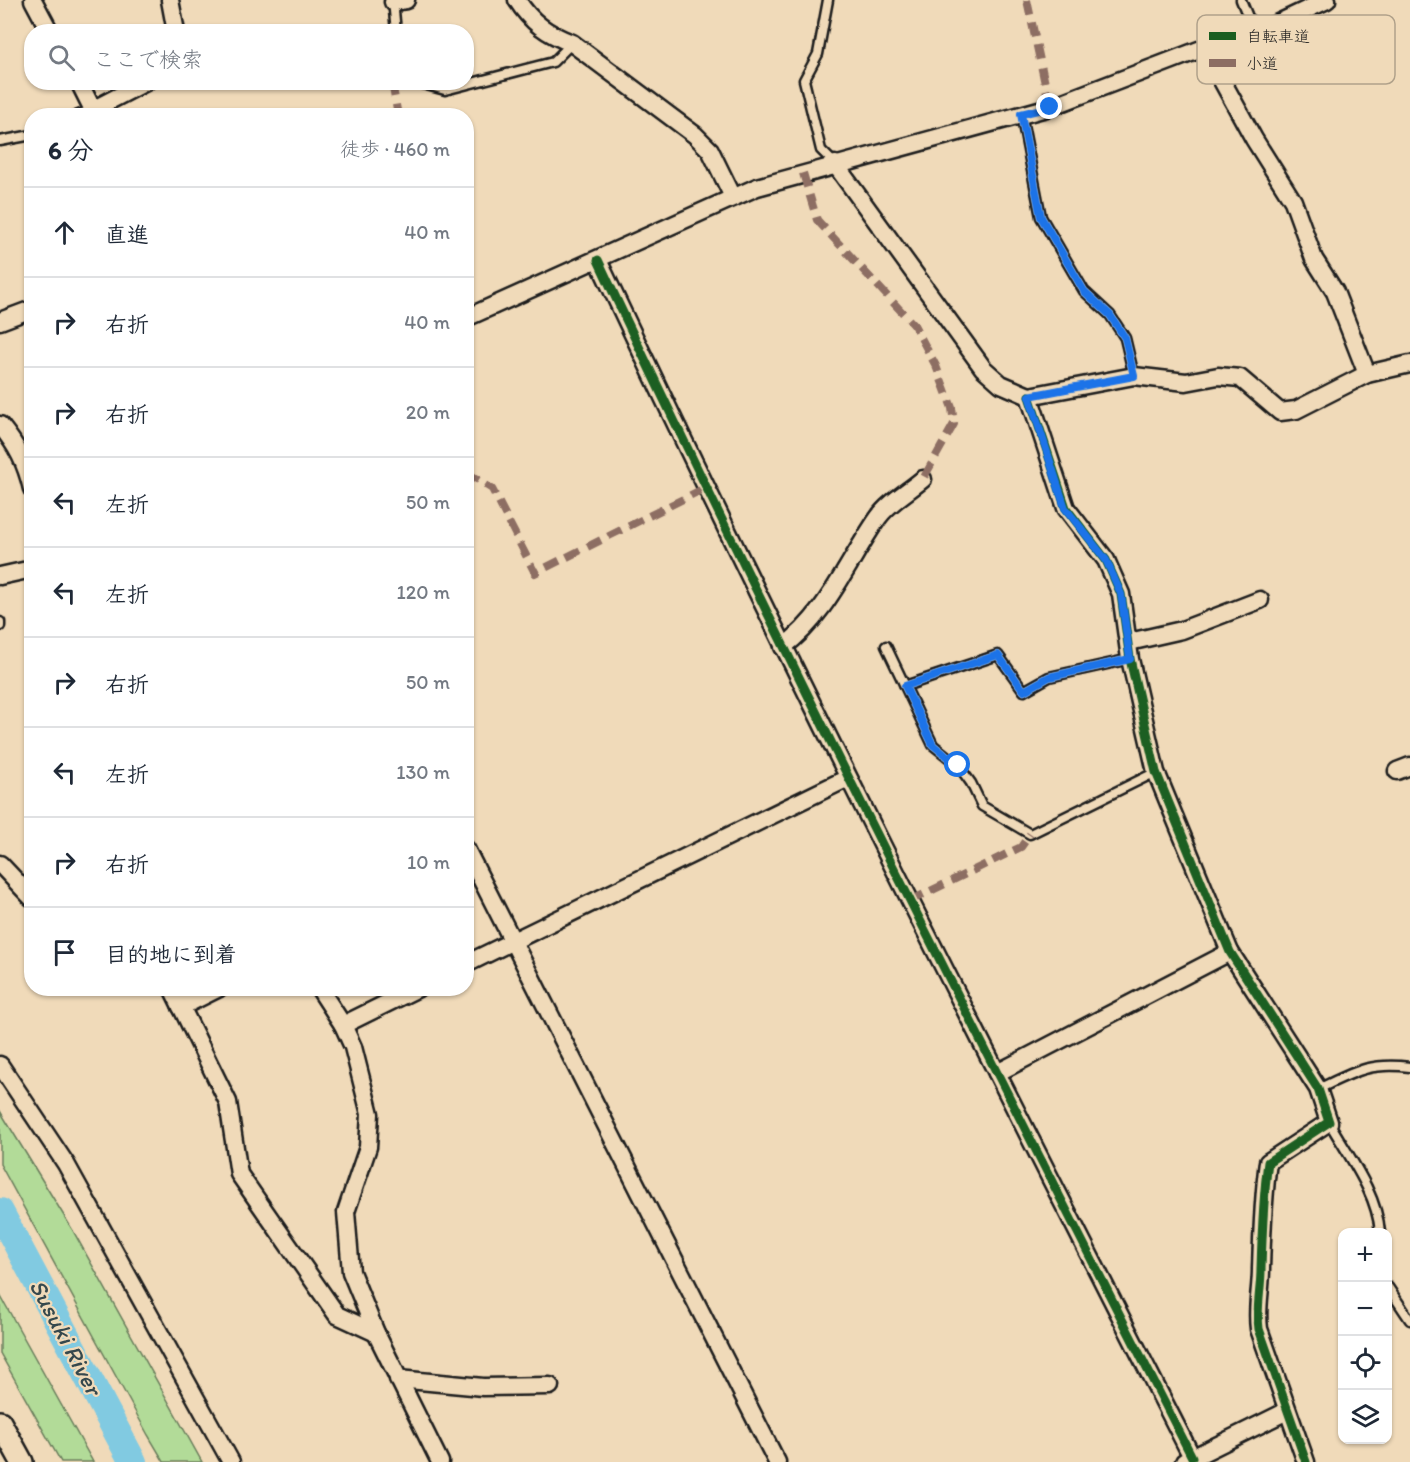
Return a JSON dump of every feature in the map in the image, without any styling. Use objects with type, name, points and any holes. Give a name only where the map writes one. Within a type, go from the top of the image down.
[{"type":"street","points":[[33,0],[46,24]]},
{"type":"street","points":[[170,0],[174,24]]},
{"type":"street","points":[[517,0],[525,12],[548,34],[572,43],[695,135],[710,150],[733,197]]},
{"type":"street","points":[[1295,15],[1327,0]]},
{"type":"street","points":[[474,314],[757,187],[1050,107],[1197,51]]},
{"type":"street","points":[[1224,84],[1254,139],[1293,201],[1314,259],[1335,292],[1367,374]]},
{"type":"street","points":[[83,90],[93,108]]},
{"type":"street","points":[[102,108],[132,90]]},
{"type":"street","points":[[835,164],[983,368],[1002,384],[1029,396],[1134,376],[1186,382],[1218,376],[1240,378],[1280,412],[1296,410],[1367,374],[1410,364]]},
{"type":"street","points":[[598,260],[783,646],[1188,1460],[1287,1411]]},
{"type":"street","points":[[0,321],[24,312]]},
{"type":"street","points":[[1029,396],[1065,508],[1106,560],[1121,594],[1130,659],[1156,772],[1230,952],[1318,1089],[1329,1122],[1268,1162],[1261,1218],[1261,1272],[1256,1308],[1259,1329],[1306,1462]]},
{"type":"street","points":[[0,425],[17,446],[24,460]]},
{"type":"street","points":[[783,646],[800,634],[844,573],[879,515],[923,479]]},
{"type":"street","points":[[0,576],[24,571]]},
{"type":"street","points":[[1129,642],[1182,630],[1260,600]]},
{"type":"street","points":[[474,960],[848,778]]},
{"type":"street","points":[[0,864],[24,890]]},
{"type":"street","points":[[474,865],[777,1462]]},
{"type":"street","points":[[997,1073],[1230,952]]},
{"type":"street","points":[[176,996],[228,1102],[239,1174],[338,1315],[376,1333]]},
{"type":"street","points":[[181,1007],[203,996]]},
{"type":"street","points":[[324,996],[354,1047],[370,1114],[368,1147],[349,1198],[346,1232],[351,1272],[376,1333],[440,1462]]},
{"type":"street","points":[[343,1025],[402,996]]},
{"type":"street","points":[[0,1065],[66,1164],[231,1462]]},
{"type":"street","points":[[398,1379],[483,1388],[550,1386]]},
{"type":"street","points":[[0,1422],[22,1462]]},
{"type":"lane","points":[[828,0],[818,54],[804,80],[821,150],[835,164]]},
{"type":"lane","points":[[1241,0],[1247,15]]},
{"type":"lane","points":[[396,24],[397,1]]},
{"type":"lane","points":[[474,82],[553,62],[572,43]]},
{"type":"lane","points":[[1021,114],[1041,217],[1084,291],[1110,315],[1125,338],[1134,376]]},
{"type":"lane","points":[[0,141],[24,136]]},
{"type":"lane","points":[[886,646],[933,745],[958,765],[971,783],[982,806],[1030,834],[1156,772]]},
{"type":"lane","points":[[905,686],[998,655],[1024,691],[1049,677],[1130,659]]},
{"type":"lane","points":[[1318,1089],[1362,1068],[1390,1065],[1410,1067]]},
{"type":"lane","points":[[1329,1122],[1371,1197],[1379,1215],[1380,1228]]},
{"type":"lane","points":[[1392,1293],[1410,1320]]},
{"type":"green space","points":[[0,1111],[72,1229],[202,1462],[164,1462],[148,1435],[0,1164]]},
{"type":"green space","points":[[0,1295],[93,1462],[61,1462],[0,1353]]},
{"type":"waterway","name":"Susuki River","points":[[0,1212],[133,1462]]},
{"type":"marked path","points":[[1027,0],[1050,107]]},
{"type":"marked path","points":[[393,90],[397,108]]},
{"type":"marked path","points":[[803,173],[817,220],[914,325],[936,366],[952,408],[954,424],[923,479]]},
{"type":"marked path","points":[[474,477],[492,489],[535,573],[705,488]]},
{"type":"marked path","points":[[910,901],[1021,847],[1030,834]]},
{"type":"cycle path","points":[[598,260],[816,711],[1192,1457]]},
{"type":"cycle path","points":[[1029,396],[1066,508],[1106,560],[1121,594],[1130,659],[1156,772],[1230,952],[1318,1089],[1329,1122],[1268,1162],[1264,1202],[1258,1306],[1259,1329],[1306,1462]]},
{"type":"route","points":[[958,765],[933,745],[905,686],[998,655],[1024,691],[1049,677],[1130,659],[1121,594],[1106,560],[1088,532],[1065,508],[1029,396],[1134,376],[1125,338],[1110,315],[1084,291],[1041,217],[1021,114],[1050,107]]}]
